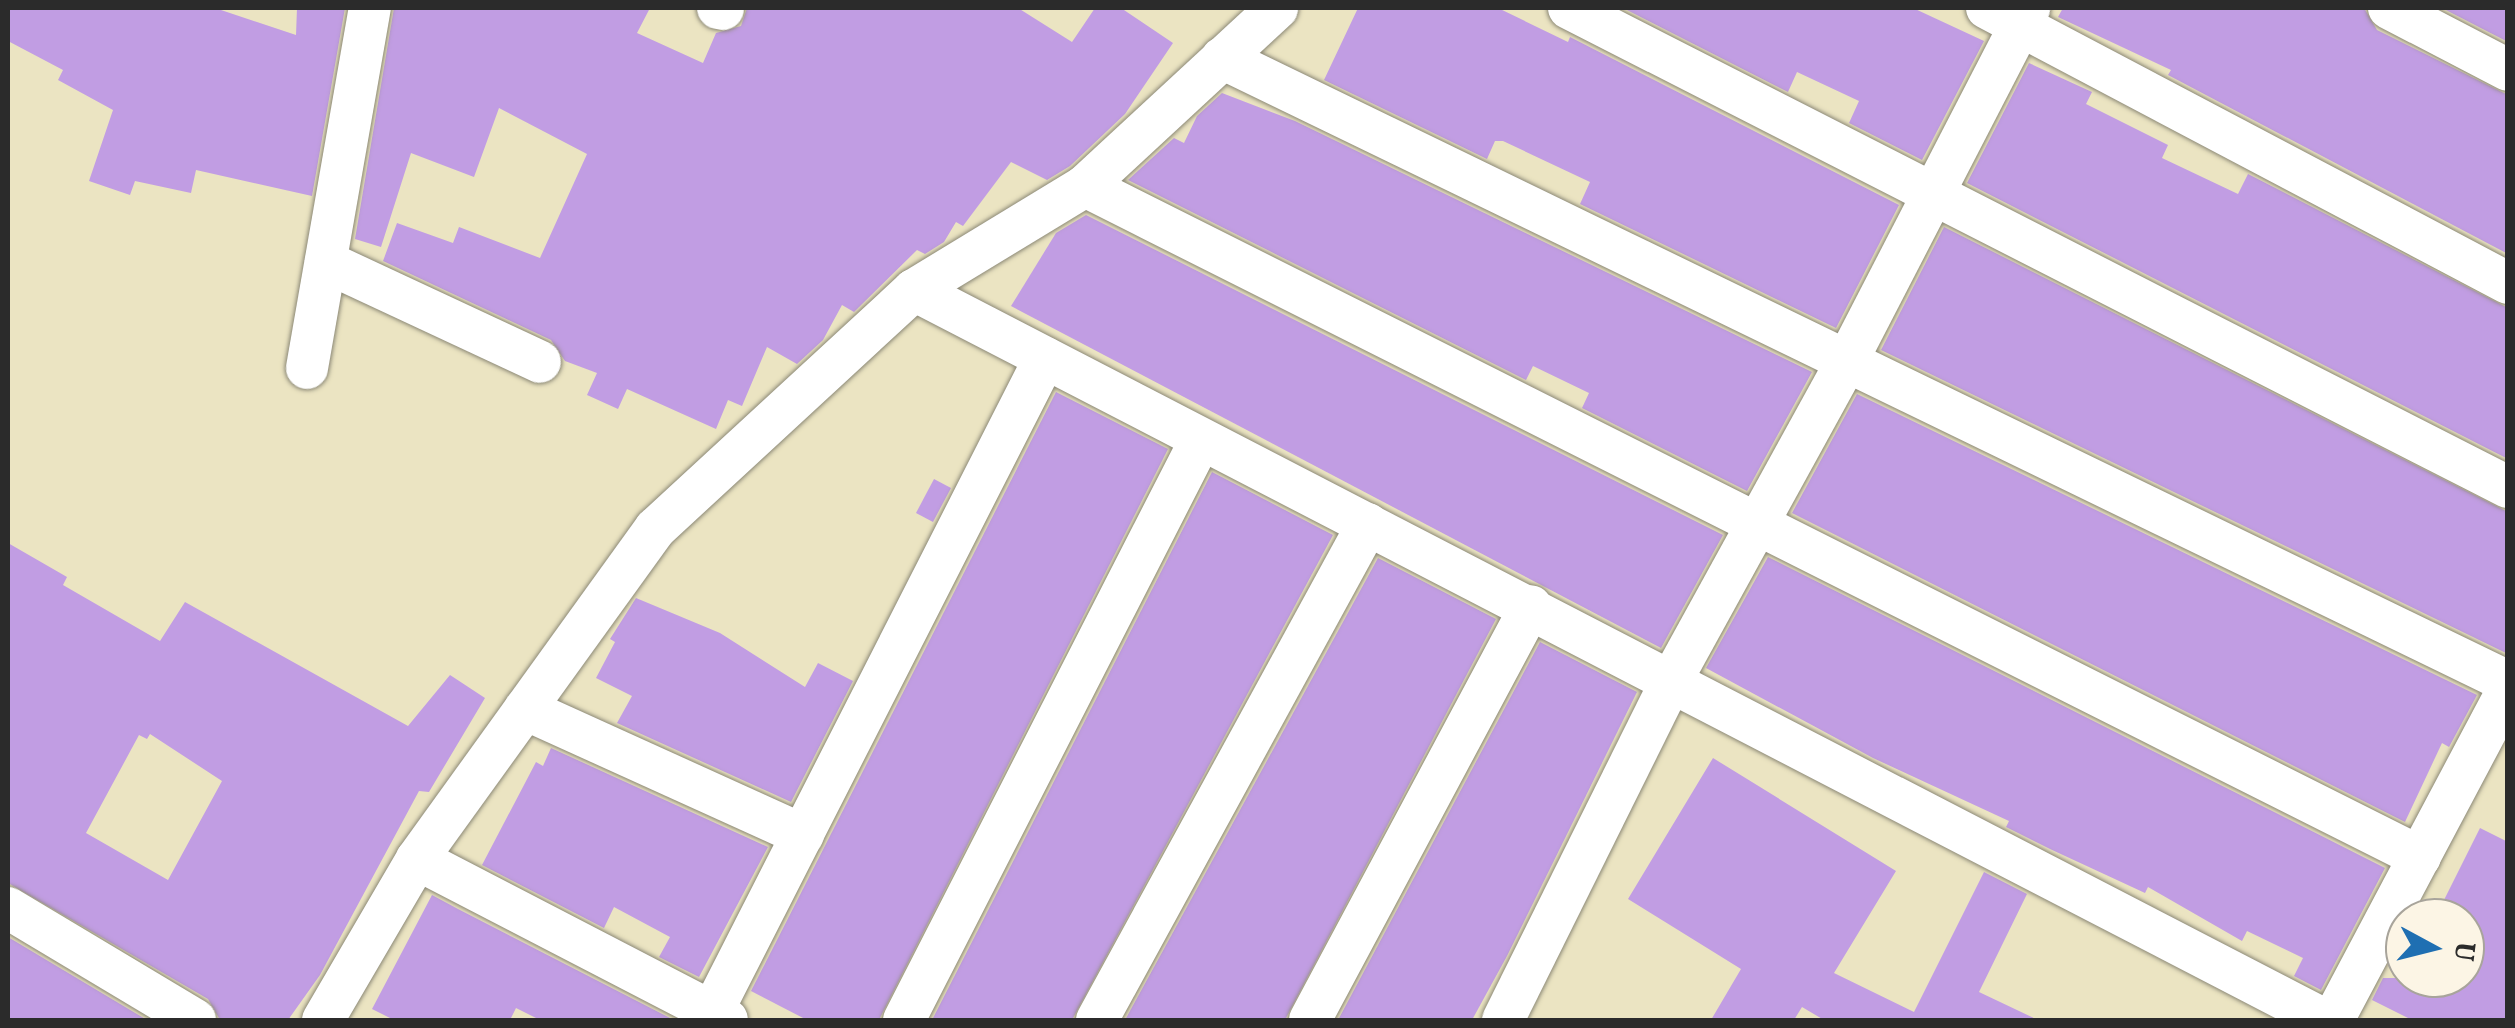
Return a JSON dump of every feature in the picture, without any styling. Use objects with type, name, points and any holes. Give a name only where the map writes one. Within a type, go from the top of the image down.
[{"type":"street","points":[[307,368],[370,8]]},
{"type":"street","points":[[323,1020],[417,860],[655,529],[914,290],[1085,186],[1277,8]]},
{"type":"street","points":[[1569,8],[2508,487]]},
{"type":"street","points":[[2389,8],[2508,70]]},
{"type":"street","points":[[1510,1018],[1671,681],[1847,361],[2012,13],[2508,283]]},
{"type":"street","points":[[1222,58],[2508,682]]},
{"type":"street","points":[[1085,186],[2420,857]]},
{"type":"street","points":[[326,262],[540,362]]},
{"type":"street","points":[[914,290],[1200,441],[1532,606],[2325,1020]]},
{"type":"street","points":[[417,860],[716,1018],[803,835],[1045,358]]},
{"type":"street","points":[[904,1020],[1200,441]]},
{"type":"street","points":[[1097,1020],[1368,524]]},
{"type":"street","points":[[1310,1020],[1532,606]]},
{"type":"street","points":[[2333,1020],[2508,689]]},
{"type":"street","points":[[526,709],[803,835]]},
{"type":"street","points":[[8,908],[195,1020]]},
{"type":"building","points":[[8,8],[215,8],[296,35],[297,8],[345,8],[312,196],[196,170],[191,193],[135,181],[130,195],[89,181],[113,110],[58,80],[63,70],[8,41]]},
{"type":"building","points":[[394,8],[650,8],[637,33],[703,63],[716,33],[741,26],[747,8],[1018,8],[1072,42],[1095,8],[1121,8],[1173,43],[1125,114],[1070,166],[1047,180],[1011,162],[963,226],[956,222],[944,242],[925,254],[917,250],[854,312],[842,305],[823,340],[797,364],[767,347],[742,406],[728,400],[716,429],[627,389],[618,409],[587,395],[597,373],[565,361],[551,340],[383,261],[397,223],[453,243],[459,227],[540,258],[587,154],[499,108],[474,177],[411,153],[381,247],[355,239]]},
{"type":"building","points":[[1358,8],[1498,8],[1568,42],[1570,37],[1899,205],[1836,328],[1580,204],[1590,182],[1503,141],[1495,141],[1487,159],[1324,80]]},
{"type":"building","points":[[1623,8],[1913,8],[1984,41],[1922,160],[1849,123],[1859,101],[1797,72],[1788,92]]},
{"type":"building","points":[[2063,8],[2364,8],[2377,30],[2508,95],[2508,254],[2168,75],[2171,70],[2058,17]]},
{"type":"building","points":[[2442,8],[2508,8],[2508,42]]},
{"type":"building","points":[[2029,63],[2092,92],[2086,104],[2168,145],[2162,158],[2238,194],[2248,174],[2508,308],[2508,459],[1967,183]]},
{"type":"building","points":[[1222,93],[1295,121],[1812,372],[1747,491],[1582,408],[1589,393],[1533,366],[1526,380],[1128,180],[1174,138],[1184,143],[1197,116]]},
{"type":"building","points":[[1086,215],[1723,535],[1661,648],[1011,306],[1056,233]]},
{"type":"building","points":[[1944,227],[2508,512],[2508,654],[1881,350]]},
{"type":"building","points":[[1056,392],[1168,449],[879,1020],[807,1020],[751,991]]},
{"type":"building","points":[[1857,394],[2477,695],[2449,747],[2442,743],[2405,822],[1792,513]]},
{"type":"building","points":[[1212,472],[1333,535],[1072,1020],[932,1020]]},
{"type":"building","points":[[934,479],[951,488],[933,522],[916,513]]},
{"type":"building","points":[[8,543],[67,577],[63,585],[160,641],[185,602],[408,726],[450,675],[485,698],[429,792],[419,791],[320,975],[288,1020],[220,1020],[208,999],[8,883]],"holes":[[[150,734],[222,781],[168,880],[86,833],[139,735],[147,739]]]},
{"type":"building","points":[[1768,557],[2385,868],[2321,990],[2294,976],[2303,958],[2247,931],[2242,941],[2148,887],[2145,893],[2050,849],[2006,827],[2009,821],[1873,758],[1706,668]]},
{"type":"building","points":[[1378,558],[1496,619],[1285,1020],[1125,1020]]},
{"type":"building","points":[[636,598],[720,633],[805,687],[818,663],[853,681],[791,802],[617,723],[632,696],[596,678],[615,642],[610,639]]},
{"type":"building","points":[[1540,642],[1637,692],[1507,956],[1472,1020],[1338,1020]]},
{"type":"building","points":[[551,748],[768,847],[699,977],[659,957],[670,937],[614,907],[604,928],[482,865],[536,762],[543,766]]},
{"type":"building","points":[[1713,758],[1896,871],[1834,973],[1914,1012],[1984,872],[2027,894],[1979,992],[2038,1020],[1824,1020],[1802,1007],[1794,1020],[1711,1020],[1741,969],[1628,899]]},
{"type":"building","points":[[2480,828],[2508,842],[2508,1020],[2412,1020],[2372,1000],[2383,978],[2385,998],[2485,998],[2485,898],[2445,898]]},
{"type":"building","points":[[432,895],[674,1020],[540,1020],[516,1008],[510,1020],[394,1020],[372,1009]]},
{"type":"building","points":[[8,937],[147,1020],[8,1020]]}]
